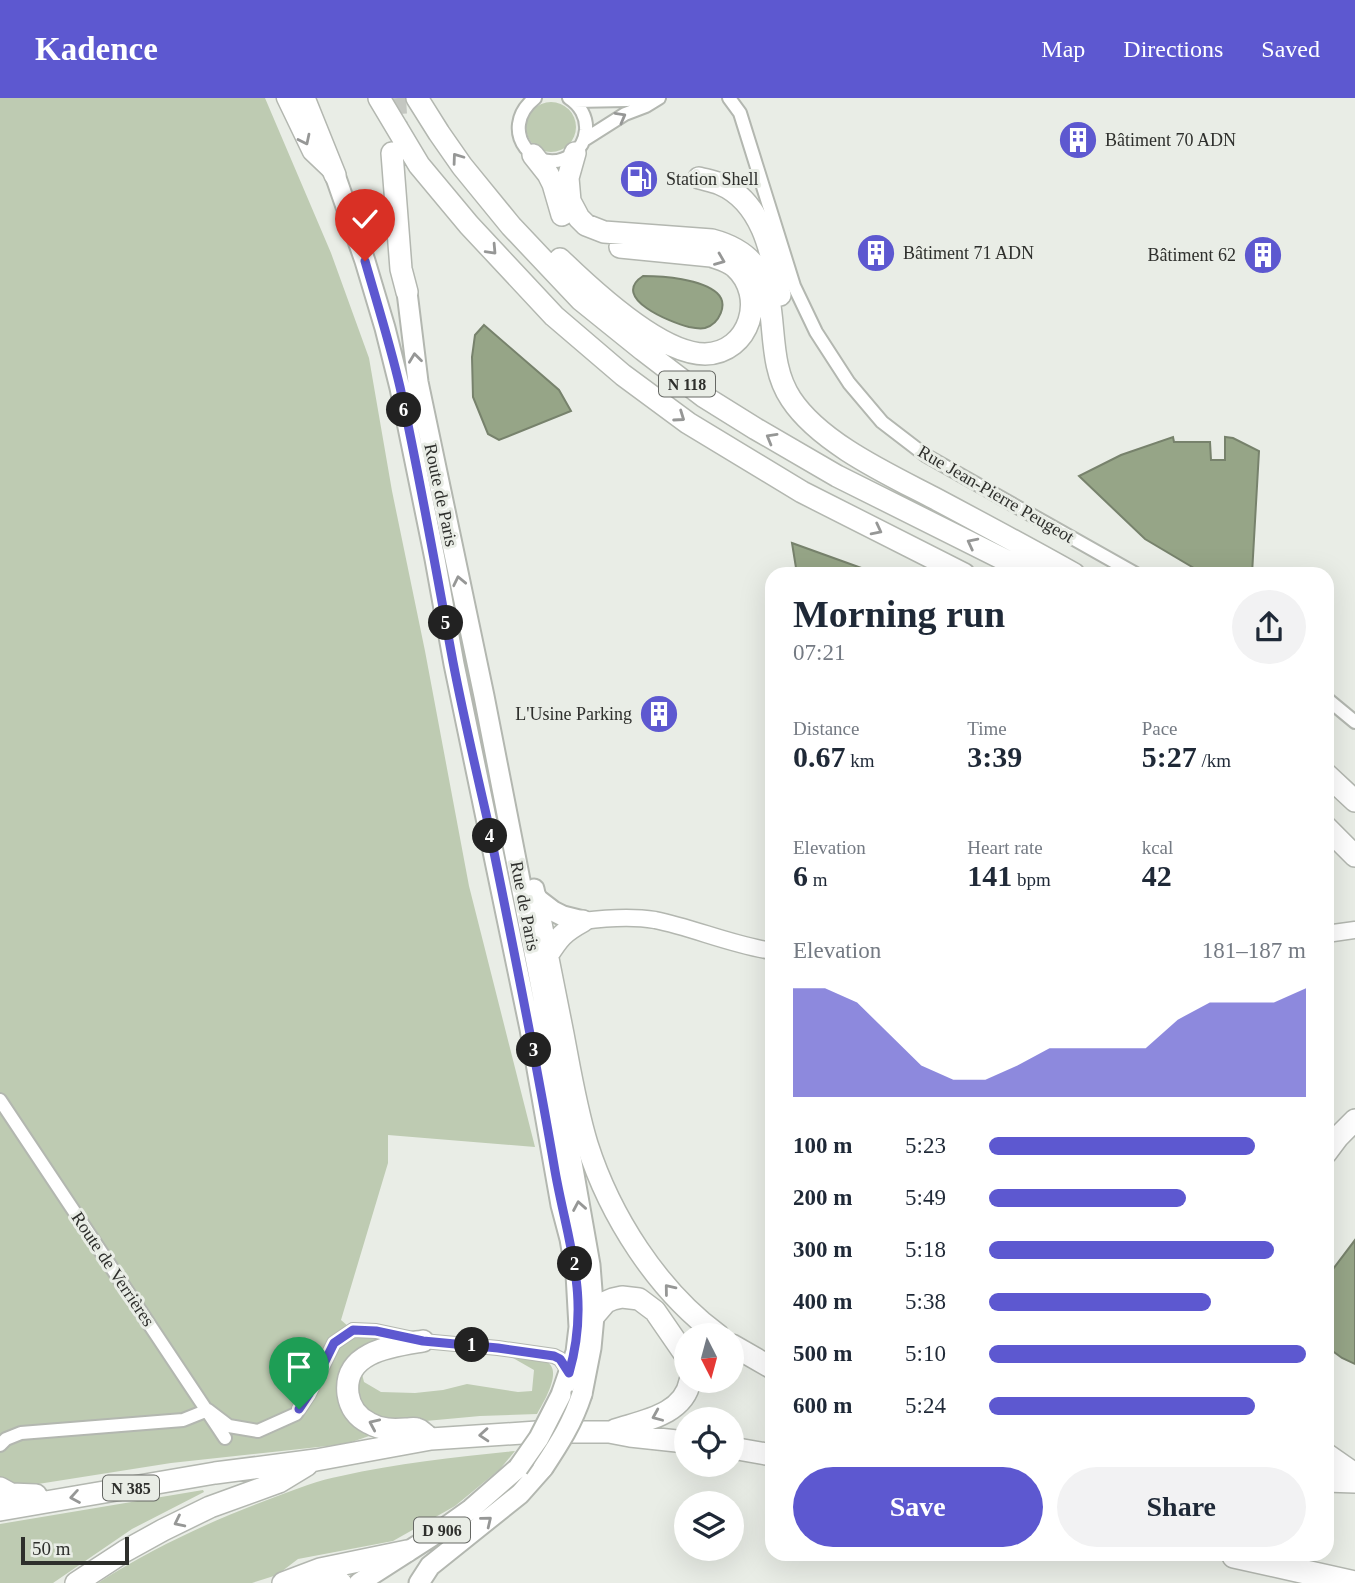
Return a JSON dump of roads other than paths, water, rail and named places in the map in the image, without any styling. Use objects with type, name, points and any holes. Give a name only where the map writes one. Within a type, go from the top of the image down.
[{"type":"highway","points":[[304,98],[335,175]]},
{"type":"highway","name":"N 118","points":[[379,98],[419,165],[470,225],[554,316],[623,375],[688,423],[791,486],[950,567]]},
{"type":"highway","name":"N 118","points":[[417,98],[476,184],[511,226],[581,300],[703,396],[837,476],[1019,567]]},
{"type":"highway","points":[[579,147],[568,178],[569,190],[574,211],[586,225],[604,232],[712,240],[738,249],[749,258],[761,275],[768,294],[779,367],[789,396],[812,424],[842,446],[890,474],[1061,567]]},
{"type":"highway","points":[[476,184],[529,228],[610,303],[659,339],[673,346],[705,354],[727,348],[738,340],[750,321],[753,308],[748,286],[735,267],[711,256],[606,246],[582,238],[567,224],[548,174],[533,155]]},
{"type":"highway","points":[[397,160],[401,269],[407,292]]},
{"type":"highway","points":[[699,178],[733,191],[753,210],[760,222],[782,300],[795,376],[810,406],[842,446]]},
{"type":"highway","points":[[1334,781],[1355,801]]},
{"type":"highway","points":[[1334,817],[1355,838]]},
{"type":"highway","points":[[1334,835],[1355,856]]},
{"type":"highway","points":[[536,898],[587,1142],[612,1205],[625,1228],[677,1299],[704,1323]]},
{"type":"highway","points":[[547,956],[557,939],[583,921]]},
{"type":"highway","points":[[1334,1143],[1355,1120]]},
{"type":"highway","points":[[594,1316],[612,1299],[639,1299],[655,1311],[674,1339]]},
{"type":"highway","points":[[423,1341],[391,1346],[361,1359],[350,1377],[348,1393],[355,1412],[371,1425],[385,1429],[417,1429],[431,1439]]},
{"type":"highway","points":[[744,1352],[765,1364]]},
{"type":"highway","points":[[609,1432],[668,1411],[686,1393]]},
{"type":"highway","name":"N 385","points":[[0,1510],[431,1439],[537,1432],[609,1432],[674,1440]]},
{"type":"highway","points":[[744,1450],[765,1453]]},
{"type":"highway","points":[[76,1583],[163,1530],[209,1507],[279,1482],[316,1460]]},
{"type":"highway","points":[[1334,1460],[1355,1474]]},
{"type":"highway","points":[[1334,1472],[1355,1481]]},
{"type":"highway","points":[[1334,1481],[1355,1481]]},
{"type":"highway","points":[[0,1488],[11,1494],[38,1495],[46,1502]]},
{"type":"highway","points":[[283,1583],[320,1569],[407,1551]]},
{"type":"highway","points":[[1257,1561],[1355,1583]]},
{"type":"highway","points":[[305,1576],[341,1583]]},
{"type":"main road","name":"Rue de Paris","points":[[335,175],[365,261],[400,388],[530,1029],[576,1274],[579,1327],[576,1352],[569,1373]]},
{"type":"main road","name":"Route de Paris","points":[[407,292],[418,382],[484,696]]},
{"type":"main road","name":"Rue de Paris","points":[[484,696],[550,1034],[590,1265],[594,1316]]},
{"type":"main road","points":[[484,696],[505,754],[536,898],[552,911],[583,921]]},
{"type":"main road","name":"D 906","points":[[419,1583],[430,1566],[520,1494],[543,1468],[577,1411],[591,1348],[594,1316]]},
{"type":"main road","name":"D 906","points":[[359,1583],[471,1509],[518,1468],[539,1438],[569,1373]]},
{"type":"street","name":"Rue de Paris","points":[[285,98],[311,152],[335,175]]},
{"type":"street","points":[[535,98],[521,114],[518,125],[520,137],[524,147],[533,155],[554,161],[565,159],[625,114],[659,98]]},
{"type":"street","points":[[571,99],[644,98]]},
{"type":"street","name":"Rue Jean-Pierre Peugeot","points":[[729,98],[740,113],[794,286],[816,332],[849,383],[882,422],[925,455],[1124,567]]},
{"type":"street","points":[[571,99],[581,109],[585,119],[586,130],[579,147]]},
{"type":"street","points":[[1334,705],[1355,722]]},
{"type":"street","points":[[583,921],[610,917],[652,919],[765,950]]},
{"type":"street","points":[[1334,924],[1355,922]]},
{"type":"street","points":[[1334,933],[1355,930]]},
{"type":"street","points":[[754,949],[765,956]]},
{"type":"street","name":"Route de Verrières","points":[[0,1100],[225,1438]]},
{"type":"street","points":[[0,1445],[20,1433],[183,1420],[208,1410],[229,1426],[258,1431],[296,1414],[334,1343],[353,1330],[554,1356],[560,1359],[569,1373]]},
{"type":"tunnel","points":[[398,98],[400,130]]},
{"type":"place","name":"Bâtiment 70 ADN","points":[[1078,140]]},
{"type":"place","name":"Station Shell","points":[[639,179]]},
{"type":"place","name":"Bâtiment 71 ADN","points":[[876,253]]},
{"type":"place","name":"Bâtiment 62","points":[[1263,255]]},
{"type":"place","name":"L'Usine Parking","points":[[659,714]]}]
